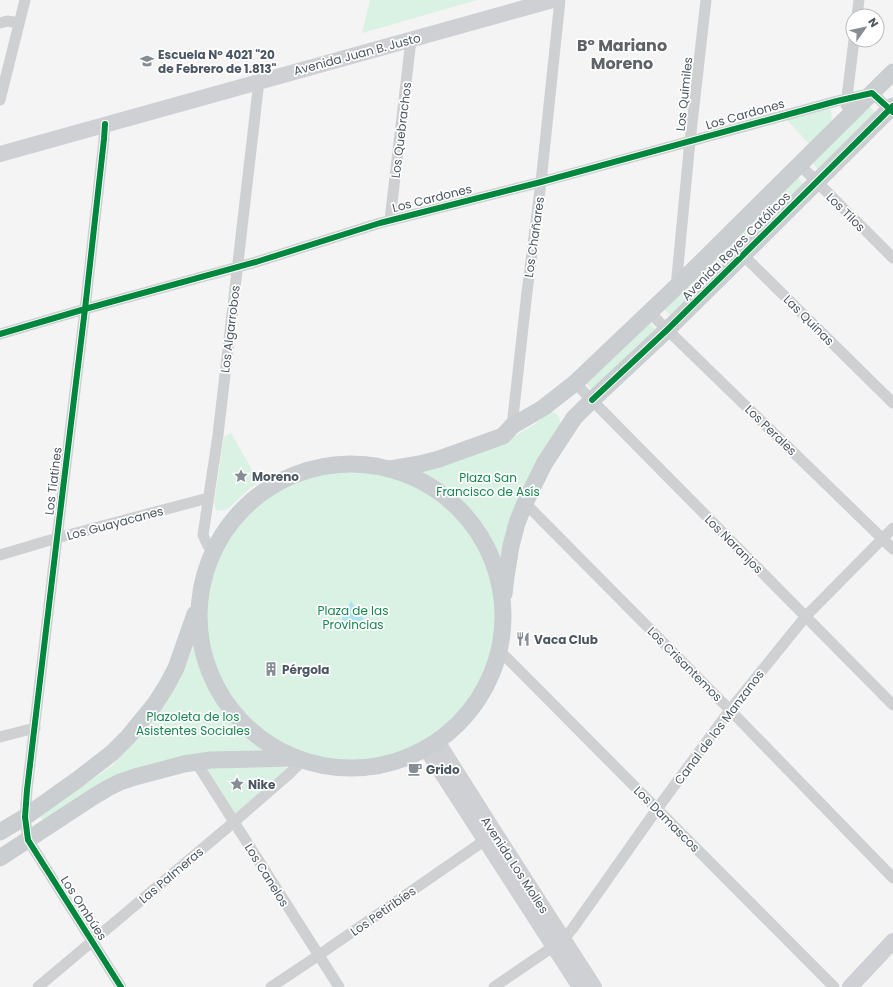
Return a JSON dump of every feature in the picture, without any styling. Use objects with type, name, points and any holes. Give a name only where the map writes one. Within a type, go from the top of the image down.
[{"type":"main road","name":"Avenida Reyes Católicos","points":[[390,469],[439,459],[503,436],[512,426],[543,408],[575,383],[676,287],[893,72]]},
{"type":"main road","name":"Avenida Reyes Católicos","points":[[300,759],[329,765],[351,767],[375,766],[397,762],[433,746],[453,731],[464,720],[486,686],[494,670],[500,651],[503,630],[506,577],[511,546],[517,523],[544,464],[574,418],[667,330],[892,109]]},
{"type":"main road","name":"Avenida Reyes Católicos","points":[[196,610],[205,568],[214,549],[225,532],[247,508],[287,477],[300,470],[316,467],[395,457],[434,450],[501,428],[512,426]]},
{"type":"main road","points":[[356,462],[390,469],[432,490],[455,507],[470,524],[486,548],[504,604]]},
{"type":"main road","points":[[196,610],[201,643],[216,683],[225,697],[240,718],[252,730],[278,749],[300,759]]},
{"type":"main road","points":[[0,832],[25,817],[77,780],[112,753],[128,737],[143,719],[167,685],[176,668],[196,610]]},
{"type":"main road","points":[[0,858],[108,788],[135,777],[184,764],[211,760],[300,759]]},
{"type":"street","points":[[0,100],[25,0]]},
{"type":"street","name":"Avenida Juan B. Justo","points":[[0,154],[553,0]]},
{"type":"street","name":"Los Chañares","points":[[512,426],[541,182],[560,0]]},
{"type":"street","name":"Los Quimiles","points":[[676,287],[690,141],[706,0]]},
{"type":"street","points":[[0,23],[7,21],[19,23]]},
{"type":"street","name":"Los Quebrachos","points":[[390,220],[411,40]]},
{"type":"street","points":[[844,120],[853,48]]},
{"type":"street","name":"Los Algarrobos","points":[[214,549],[208,546],[203,534],[218,435],[260,81]]},
{"type":"street","points":[[872,93],[892,109]]},
{"type":"street","name":"Los Cardones","points":[[0,334],[238,266],[390,220],[541,182],[759,121],[872,93]]},
{"type":"street","name":"Los Tiatines","points":[[28,840],[25,817],[27,790],[85,309],[105,124]]},
{"type":"street","name":"Los Tilos","points":[[800,165],[893,258]]},
{"type":"street","name":"Las Quinas","points":[[724,238],[744,255],[893,403]]},
{"type":"street","name":"Los Perales","points":[[649,312],[893,549]]},
{"type":"street","name":"Los Naranjos","points":[[575,383],[893,705]]},
{"type":"street","name":"Los Guayacanes","points":[[0,555],[57,538],[208,498]]},
{"type":"street","name":"Los Crisantemos","points":[[525,503],[730,710],[893,878]]},
{"type":"street","name":"Canal de los Manzanos","points":[[494,987],[558,943],[573,928],[730,710],[806,616],[893,528]]},
{"type":"street","name":"Los Damascos","points":[[500,651],[834,987]]},
{"type":"street","points":[[0,737],[35,728]]},
{"type":"street","name":"Avenida Los Molles","points":[[433,746],[558,943],[580,987]]},
{"type":"street","name":"Las Palmeras","points":[[38,987],[234,822],[289,774],[300,759]]},
{"type":"street","name":"Los Canelos","points":[[196,762],[339,987]]},
{"type":"street","name":"Los Petiribíes","points":[[271,987],[490,837]]},
{"type":"street","name":"Los Ombúes","points":[[28,840],[121,987]]},
{"type":"street","points":[[850,987],[893,941]]},
{"type":"street","name":"Avenida Los Molles","points":[[558,943],[594,987]]},
{"type":"green space","points":[[370,0],[477,0],[362,33]]},
{"type":"green space","points":[[869,106],[877,114],[819,170],[811,162]]},
{"type":"green space","points":[[824,109],[831,110],[832,121],[809,144],[786,119]]},
{"type":"green space","points":[[796,175],[803,184],[745,243],[738,235]]},
{"type":"green space","points":[[721,251],[729,259],[672,317],[664,309]]},
{"type":"green space","points":[[649,322],[656,330],[593,391],[586,383]]},
{"type":"green space","name":"Plaza San Francisco de Asís","points":[[550,412],[556,413],[559,417],[561,428],[500,576],[490,546],[479,528],[465,512],[438,489],[407,474],[517,435],[535,424]]},
{"type":"green space","points":[[231,433],[259,482],[230,507],[220,511],[216,510],[214,503],[224,437]]},
{"type":"green space","name":"Plaza de las Provincias","points":[[352,471],[380,474],[408,482],[433,496],[455,514],[473,536],[487,561],[495,589],[498,617],[495,645],[487,673],[473,698],[455,720],[433,738],[408,752],[380,760],[352,763],[324,760],[296,752],[271,738],[249,720],[231,698],[217,673],[209,645],[206,617],[209,589],[217,561],[231,536],[249,514],[271,496],[296,482],[324,474]]},
{"type":"green space","name":"Plazoleta de los Asistentes Sociales","points":[[196,637],[216,693],[228,711],[251,734],[278,753],[198,757],[43,822],[39,815],[113,765],[149,725],[176,686],[191,653]]},
{"type":"green space","points":[[207,766],[283,766],[287,770],[237,814],[233,813],[207,771]]},
{"type":"water","points":[[351,601],[356,608],[366,608],[362,617],[366,624],[358,625],[354,632],[349,625],[339,625],[343,617],[338,609],[347,609]]},
{"type":"cycle path","points":[[0,334],[256,262],[380,223],[541,182],[837,101],[872,93],[893,112]]},
{"type":"cycle path","points":[[592,400],[667,330],[893,106]]},
{"type":"cycle path","points":[[105,124],[85,309],[25,817],[28,840],[121,987]]},
{"type":"place","name":"Escuela N° 4021 \"20 de Febrero de 1.813\"","points":[[147,61]]},
{"type":"place","name":"Moreno","points":[[241,476]]},
{"type":"place","name":"Vaca Club","points":[[523,639]]},
{"type":"place","name":"Pérgola","points":[[271,669]]},
{"type":"place","name":"Grido","points":[[415,769]]},
{"type":"place","name":"Nike","points":[[237,784]]},
{"type":"district","name":"Bº Mariano Moreno","points":[[622,54]]}]
